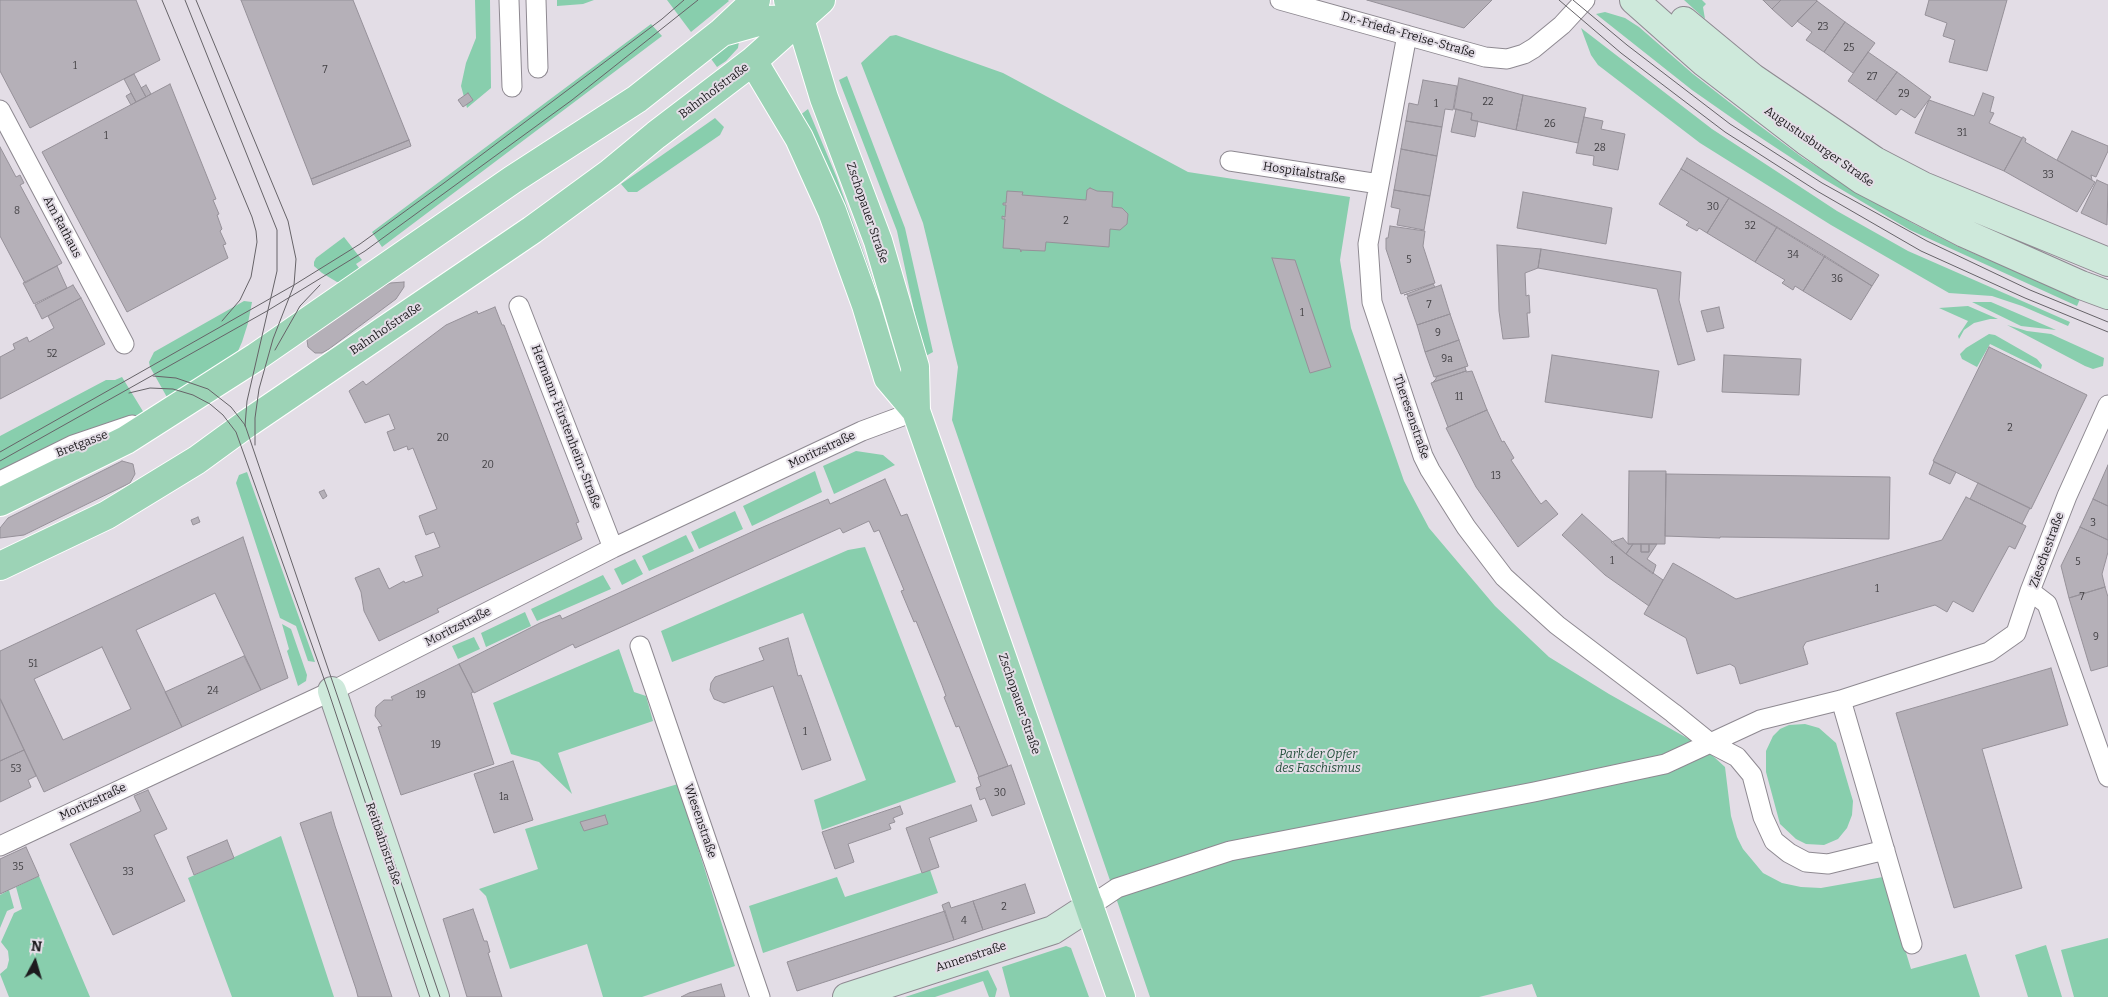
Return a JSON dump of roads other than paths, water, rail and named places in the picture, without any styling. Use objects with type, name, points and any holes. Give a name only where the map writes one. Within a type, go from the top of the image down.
[{"type":"main road","name":"Bahnhofstraße","points":[[0,566],[107,515],[197,460],[245,424],[532,230],[610,173],[752,61],[794,10],[821,0]]},
{"type":"main road","name":"Augustusburger Straße","points":[[1634,0],[1705,63],[1806,141],[1862,180],[1964,233],[2108,295]]},
{"type":"main road","name":"Augustusburger Straße","points":[[1659,0],[1753,78],[1875,161],[1932,189],[2108,262]]},
{"type":"main road","name":"Bahnhofstraße","points":[[752,61],[764,6]]},
{"type":"main road","points":[[0,502],[126,440],[256,357],[512,180],[637,99],[722,32],[764,6],[794,10]]},
{"type":"main road","name":"Zschopauer Straße","points":[[794,10],[824,98],[878,241],[902,319],[915,367],[916,411],[1121,997]]},
{"type":"main road","name":"Zschopauer Straße","points":[[752,61],[799,138],[832,211],[866,305],[888,378],[916,411]]},
{"type":"main road","name":"Reitbahnstraße","points":[[332,691],[435,997]]},
{"type":"main road","name":"Annenstraße","points":[[847,997],[1053,930],[1090,906]]},
{"type":"street","points":[[509,0],[512,87]]},
{"type":"street","points":[[536,0],[538,68]]},
{"type":"street","name":"Dr.-Frieda-Freise-Straße","points":[[1280,0],[1485,57],[1507,59],[1524,54],[1534,48],[1562,25],[1585,0]]},
{"type":"street","name":"Theresenstraße","points":[[1407,35],[1368,244],[1372,302],[1423,456],[1466,527],[1504,577],[1556,625],[1710,743]]},
{"type":"street","name":"Am Rathaus","points":[[0,110],[124,344]]},
{"type":"street","name":"Hospitalstraße","points":[[1230,162],[1379,184]]},
{"type":"street","name":"Hermann-Fürstenheim-Straße","points":[[519,306],[614,548]]},
{"type":"street","name":"Zieschestraße","points":[[2108,405],[2067,496],[2030,591],[2047,604],[2108,777]]},
{"type":"street","name":"Moritzstraße","points":[[0,846],[332,691],[614,548],[862,431],[916,411]]},
{"type":"street","name":"Bretgasse","points":[[0,481],[73,445],[167,414]]},
{"type":"street","points":[[1090,906],[1117,888],[1230,851],[1534,792],[1665,764],[1760,720],[1841,700],[1989,652],[2016,633],[2030,591]]},
{"type":"street","name":"Wiesenstraße","points":[[640,646],[760,997]]},
{"type":"street","points":[[1841,700],[1912,944]]},
{"type":"street","points":[[1710,743],[1737,757],[1752,775],[1764,817],[1774,841],[1789,853],[1806,862],[1828,864],[1885,850]]},
{"type":"tram line","points":[[162,0],[252,217],[256,231],[257,242],[251,277],[240,300],[222,321]]},
{"type":"tram line","points":[[185,0],[277,230],[277,271],[247,401],[245,426]]},
{"type":"tram line","points":[[196,0],[288,221],[296,259],[294,285],[273,339],[259,389],[255,418],[255,445]]},
{"type":"tram line","points":[[0,452],[294,285],[360,244],[662,19],[684,0]]},
{"type":"tram line","points":[[0,461],[267,311],[365,251],[572,100],[698,0]]},
{"type":"tram line","points":[[1559,0],[1621,53],[1725,132],[1817,191],[1921,251],[2025,298],[2108,332]]},
{"type":"tram line","points":[[1573,0],[1627,45],[1730,124],[1822,183],[1927,241],[2030,290],[2108,322]]},
{"type":"tram line","points":[[275,350],[300,306],[320,285]]},
{"type":"tram line","points":[[153,376],[176,378],[208,389],[231,407],[245,425],[440,997]]},
{"type":"tram line","points":[[129,393],[150,388],[173,389],[193,395],[210,404],[223,415],[236,432],[328,690],[430,997]]},
{"type":"park label","name":"Park der Opfer des Faschismus","points":[[1318,762]]}]
